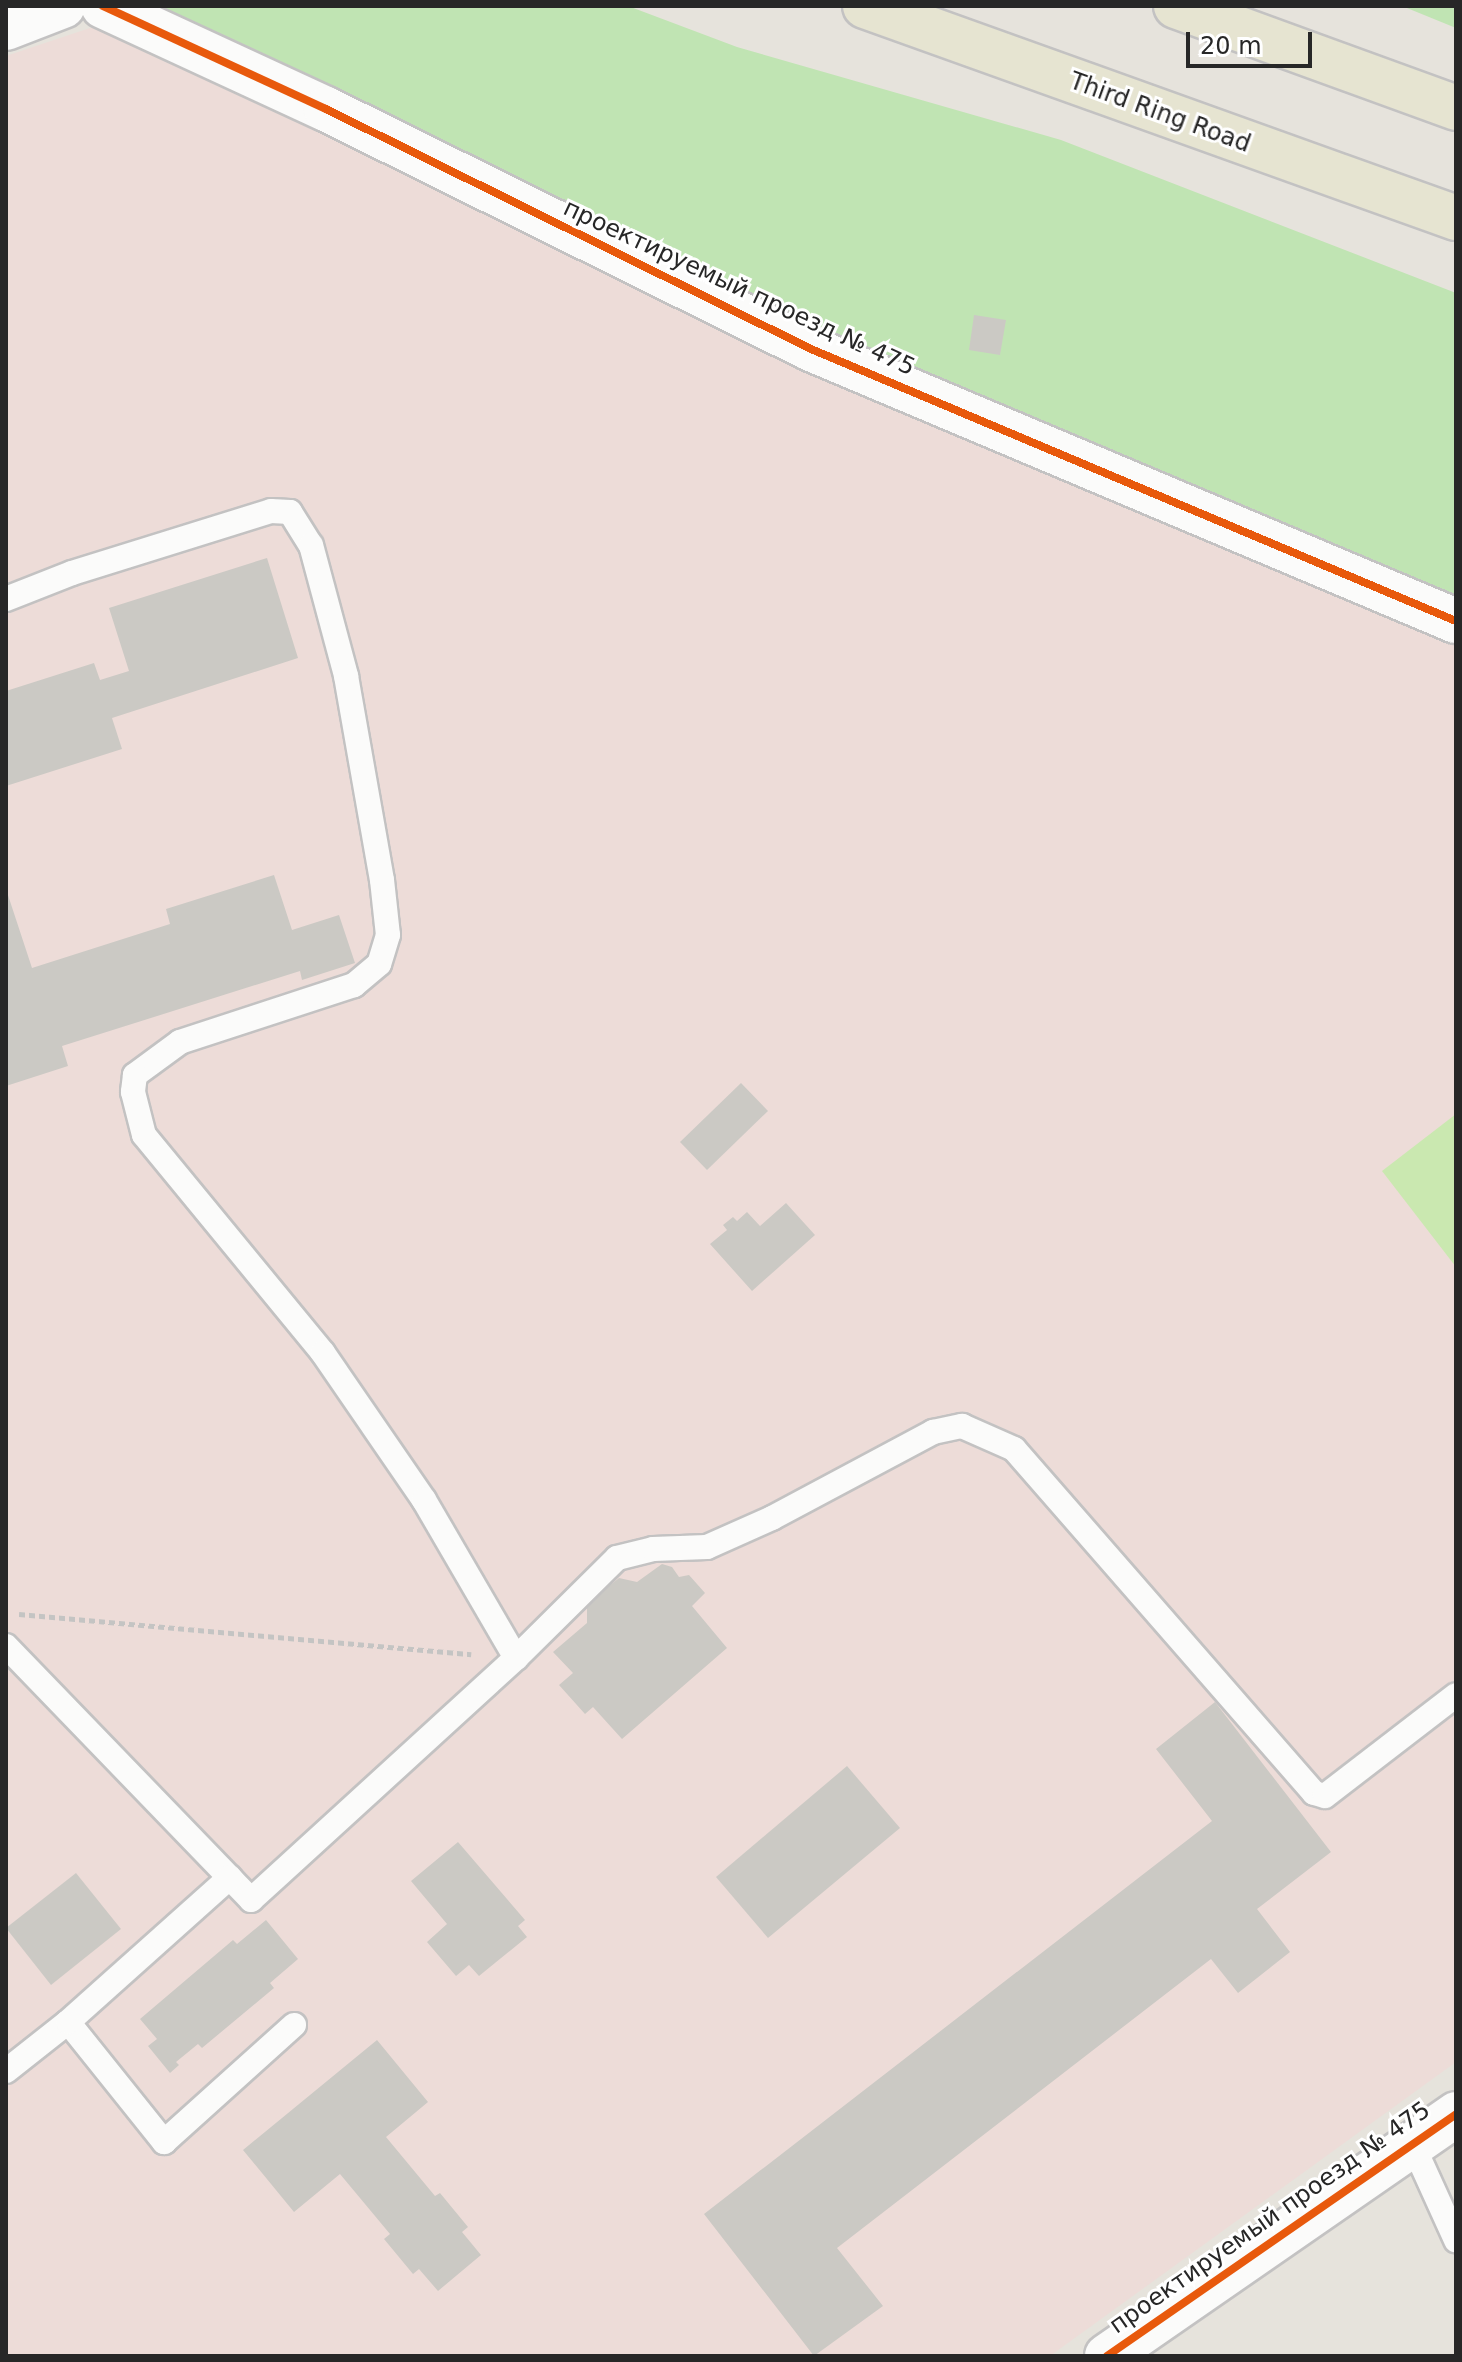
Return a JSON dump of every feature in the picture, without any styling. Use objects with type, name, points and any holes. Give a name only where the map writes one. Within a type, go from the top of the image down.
[{"type":"main road","name":"Third Ring Road","points":[[865,6],[1456,218]]},
{"type":"main road","points":[[1176,6],[1456,108]]},
{"type":"street","points":[[6,28],[63,6]]},
{"type":"street","name":"проектируемый проезд № 475","points":[[103,6],[326,109],[811,349],[1456,621]]},
{"type":"street","name":"проектируемый проезд № 475","points":[[1107,2356],[1456,2114]]},
{"type":"lane","points":[[6,599],[72,573],[271,511],[290,512],[311,545],[346,676],[382,880],[388,935],[379,964],[354,985],[180,1042],[135,1075],[133,1092],[144,1135],[323,1353],[424,1500],[516,1658]]},
{"type":"lane","points":[[6,1646],[251,1900],[516,1658],[617,1558],[653,1549],[707,1547],[772,1518],[933,1432],[962,1426],[1014,1449],[1314,1793],[1325,1796],[1456,1695]]},
{"type":"lane","points":[[6,2071],[68,2022],[230,1877]]},
{"type":"lane","points":[[68,2022],[164,2142],[294,2025]]},
{"type":"lane","points":[[1412,2143],[1456,2240]]},
{"type":"path","points":[[6,1613],[516,1658]]},
{"type":"shaded area","points":[[108,22],[801,371],[1456,643],[1456,2062],[1050,2356],[6,2356],[6,56]]},
{"type":"green space","points":[[115,6],[628,6],[737,47],[1061,140],[1456,293],[1456,643],[801,371],[108,22]]},
{"type":"green space","points":[[1402,6],[1456,6],[1456,28]]},
{"type":"green space","points":[[1456,1114],[1456,1267],[1382,1171]]},
{"type":"building","points":[[974,315],[1006,320],[1000,355],[969,350]]},
{"type":"building","points":[[267,558],[298,658],[112,718],[122,749],[6,786],[6,691],[94,663],[100,680],[129,671],[109,608]]},
{"type":"building","points":[[274,875],[292,930],[339,915],[355,963],[302,980],[300,971],[62,1046],[68,1066],[6,1086],[6,889],[32,968],[170,924],[166,909]]},
{"type":"building","points":[[741,1083],[768,1111],[707,1170],[680,1142]]},
{"type":"building","points":[[786,1203],[815,1235],[752,1291],[710,1244],[727,1230],[723,1225],[733,1217],[737,1221],[747,1212],[760,1226]]},
{"type":"building","points":[[662,1564],[672,1567],[679,1577],[689,1575],[705,1593],[692,1606],[727,1648],[622,1739],[593,1707],[585,1714],[559,1685],[573,1673],[553,1652],[587,1623],[587,1604],[619,1578],[637,1582]]},
{"type":"building","points":[[1215,1702],[1331,1852],[1257,1909],[1290,1952],[1238,1993],[1211,1959],[837,2248],[883,2306],[814,2356],[704,2214],[1212,1821],[1156,1749]]},
{"type":"building","points":[[847,1766],[900,1828],[768,1938],[716,1877]]},
{"type":"building","points":[[458,1842],[525,1920],[518,1926],[527,1937],[479,1976],[469,1965],[456,1976],[427,1942],[447,1924],[411,1881]]},
{"type":"building","points":[[76,1873],[121,1929],[51,1985],[6,1928]]},
{"type":"building","points":[[266,1920],[298,1959],[270,1983],[274,1988],[202,2048],[198,2044],[176,2062],[179,2065],[170,2073],[148,2046],[157,2039],[140,2019],[233,1940],[237,1944]]},
{"type":"building","points":[[377,2040],[428,2102],[386,2137],[435,2196],[440,2193],[468,2227],[462,2232],[481,2255],[438,2291],[419,2269],[413,2274],[384,2239],[390,2234],[340,2174],[294,2212],[243,2150]]},
{"type":"cycle path","points":[[103,6],[326,109],[811,349],[1456,621]]},
{"type":"cycle path","points":[[1107,2356],[1456,2114]]}]
